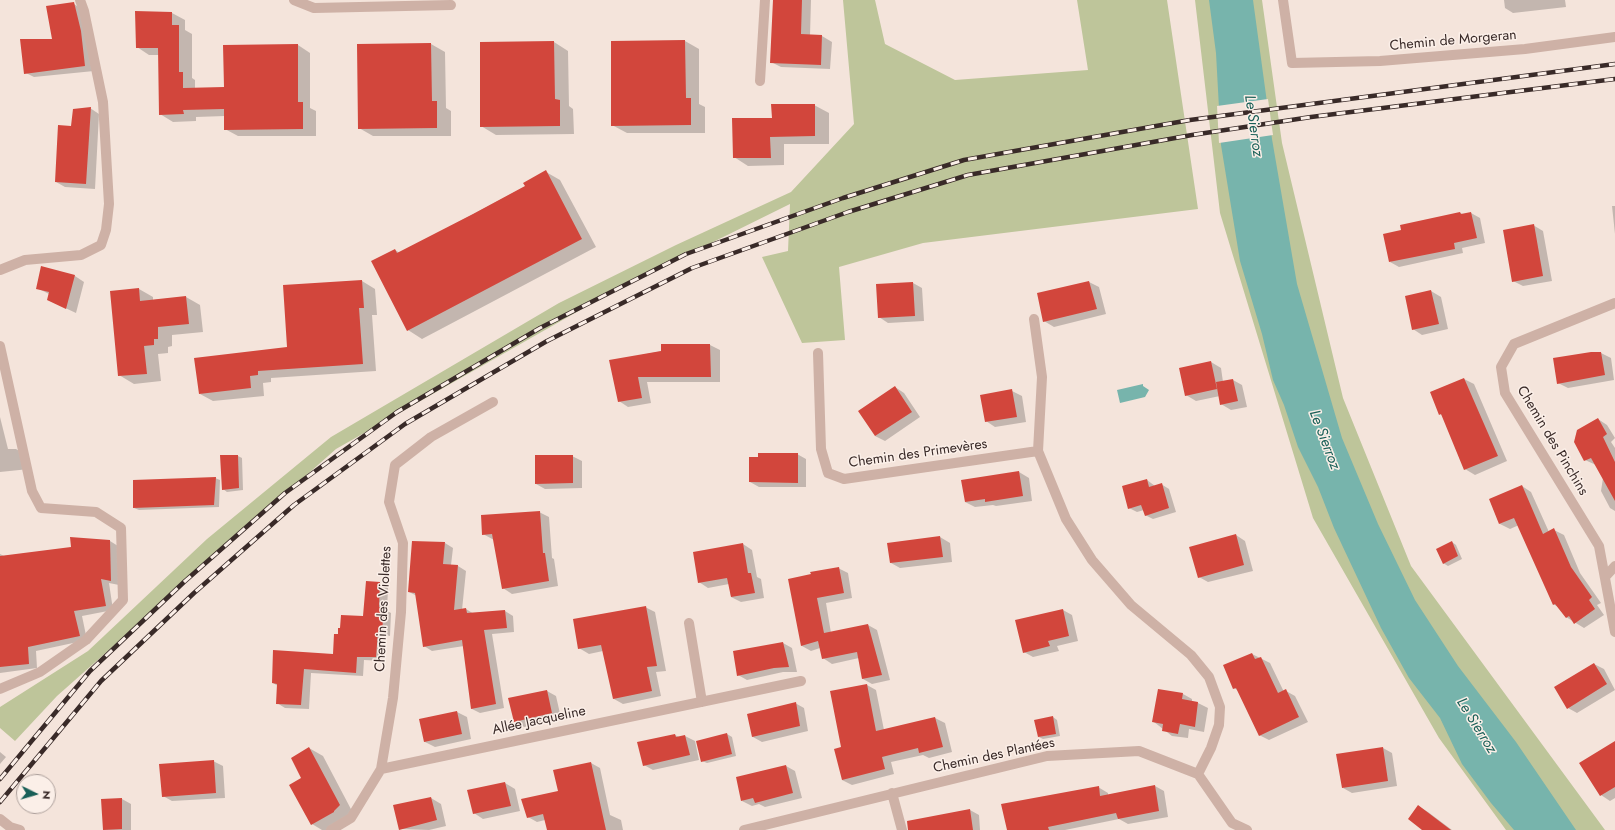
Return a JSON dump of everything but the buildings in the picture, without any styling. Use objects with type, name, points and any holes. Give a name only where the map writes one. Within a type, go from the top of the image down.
[{"type":"street","points":[[0,270],[25,260],[81,255],[100,245],[106,230],[109,204],[103,102],[84,11],[80,0]]},
{"type":"street","points":[[294,0],[314,8],[451,5]]},
{"type":"street","points":[[760,81],[765,0]]},
{"type":"street","name":"Chemin de Morgeran","points":[[1283,0],[1292,63],[1395,60],[1525,49],[1615,37]]},
{"type":"street","name":"Chemin des Pinchins","points":[[1615,303],[1514,344],[1501,367],[1505,392],[1599,546],[1615,632]]},
{"type":"street","points":[[1034,319],[1042,377],[1038,451],[1066,519],[1092,560],[1131,605],[1191,655],[1209,677],[1220,706],[1219,725],[1211,748],[1198,774],[1230,826],[1248,830]]},
{"type":"street","points":[[0,346],[32,491],[41,508],[96,512],[121,528],[123,600],[86,640],[40,672],[0,689]]},
{"type":"street","name":"Chemin des Primevères","points":[[818,354],[822,449],[828,473],[844,479],[1038,451]]},
{"type":"street","name":"Chemin des Violettes","points":[[331,830],[351,818],[381,769],[393,698],[401,612],[403,543],[389,502],[395,465],[430,437],[493,402]]},
{"type":"street","points":[[1605,577],[1615,566]]},
{"type":"street","points":[[689,623],[702,702]]},
{"type":"street","name":"Allée Jacqueline","points":[[381,769],[801,681]]},
{"type":"street","name":"Chemin des Plantées","points":[[744,830],[892,793],[1055,756],[1139,751],[1198,774]]},
{"type":"street","points":[[892,793],[902,830]]},
{"type":"street","points":[[0,819],[10,827],[20,830]]},
{"type":"green space","points":[[843,0],[875,0],[885,44],[955,80],[1088,70],[1077,0],[1167,0],[1198,209],[923,243],[839,267],[845,340],[802,343],[762,257],[788,251],[790,204],[610,293],[336,449],[57,696],[15,741],[0,728],[0,707],[88,651],[207,539],[331,437],[559,303],[676,245],[791,192],[854,124]]},
{"type":"green space","points":[[1195,0],[1262,0],[1282,143],[1343,398],[1411,566],[1605,830],[1506,830],[1439,738],[1313,518],[1220,213]]},
{"type":"water","name":"Le Sierroz","points":[[1209,0],[1253,0],[1272,139],[1297,284],[1342,438],[1378,524],[1415,600],[1458,666],[1516,742],[1576,830],[1514,830],[1491,803],[1462,764],[1440,718],[1409,678],[1381,628],[1334,528],[1318,487],[1298,447],[1284,405],[1273,380],[1262,334],[1240,261],[1221,145],[1216,53]]},
{"type":"water","points":[[1143,384],[1143,386],[1149,390],[1145,397],[1120,403],[1117,390]]},
{"type":"pier","points":[[1268,99],[1273,135],[1219,143],[1217,106]]},
{"type":"railway","points":[[0,779],[90,671],[184,582],[285,493],[397,412],[540,328],[686,254],[843,198],[964,160],[1190,120],[1615,64]]},
{"type":"railway","points":[[0,802],[101,681],[194,593],[294,505],[405,424],[547,341],[692,268],[848,212],[968,175],[1192,135],[1311,117],[1615,79]]}]
